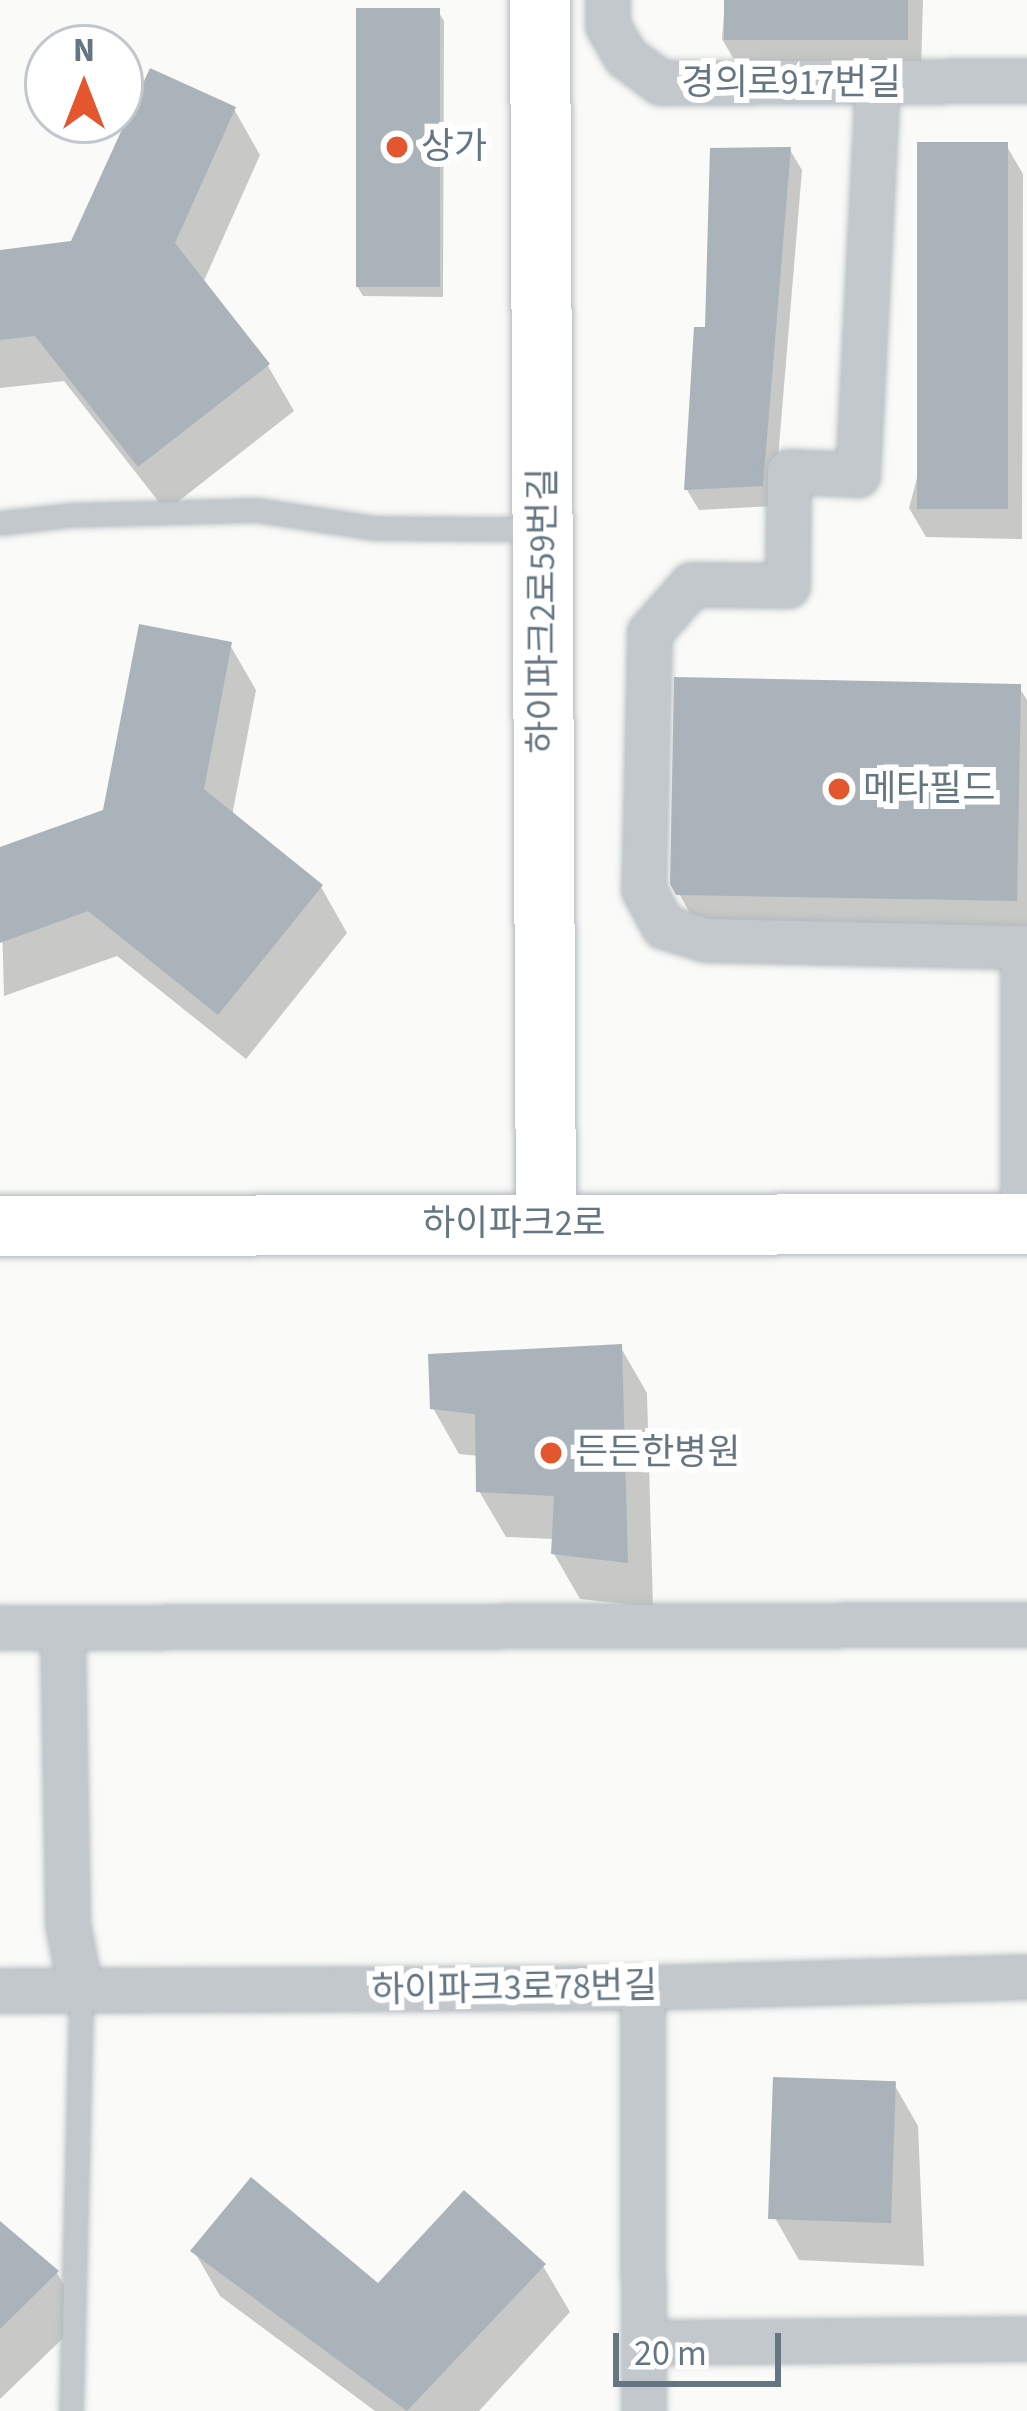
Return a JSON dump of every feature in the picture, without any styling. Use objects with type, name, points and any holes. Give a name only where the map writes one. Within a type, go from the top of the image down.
[{"type":"street","name":"하이파크2로59번길","points":[[540,0],[546,1223]]},
{"type":"street","name":"경의로917번길","points":[[608,0],[608,26],[626,57],[662,83],[1027,81]]},
{"type":"street","points":[[878,83],[858,475],[789,472],[788,586],[692,585],[650,633],[644,890],[664,927],[706,940],[1023,947],[1025,1224]]},
{"type":"street","name":"하이파크2로","points":[[0,1226],[1025,1224]]},
{"type":"street","points":[[0,1628],[1027,1625]]},
{"type":"street","points":[[63,1630],[68,1924],[81,1990]]},
{"type":"street","name":"하이파크3로78번길","points":[[0,1991],[643,1988],[838,1978],[1027,1977]]},
{"type":"street","points":[[643,1988],[644,2411]]},
{"type":"street","points":[[644,2344],[1027,2339]]},
{"type":"lane","points":[[0,523],[68,514],[257,510],[374,528],[543,529]]},
{"type":"lane","points":[[70,2411],[81,1990]]},
{"type":"building","points":[[724,0],[908,0],[908,40],[724,40]]},
{"type":"building","name":"상가","points":[[356,8],[440,8],[440,287],[356,287]]},
{"type":"building","points":[[150,68],[236,107],[175,243],[270,364],[138,467],[35,336],[0,340],[0,250],[71,241],[115,144],[144,144],[144,81]]},
{"type":"building","points":[[917,142],[1008,142],[1008,509],[917,509]]},
{"type":"building","points":[[791,147],[763,486],[684,490],[694,327],[705,327],[710,148]]},
{"type":"building","points":[[139,624],[232,642],[204,789],[323,885],[218,1015],[88,911],[0,943],[0,847],[103,810]]},
{"type":"building","name":"메타필드","points":[[674,677],[1021,684],[1017,901],[676,895],[670,884]]},
{"type":"building","name":"든든한병원","points":[[622,1344],[628,1563],[551,1554],[554,1496],[476,1492],[475,1414],[430,1409],[428,1354]]},
{"type":"building","points":[[773,2077],[896,2081],[891,2223],[768,2219]]},
{"type":"building","points":[[251,2177],[378,2283],[464,2190],[546,2264],[407,2411],[190,2251]]},
{"type":"building","points":[[0,2221],[59,2271],[0,2329]]},
{"type":"place","name":"상가","points":[[397,147]]},
{"type":"place","name":"메타필드","points":[[839,789]]},
{"type":"place","name":"든든한병원","points":[[551,1453]]}]
